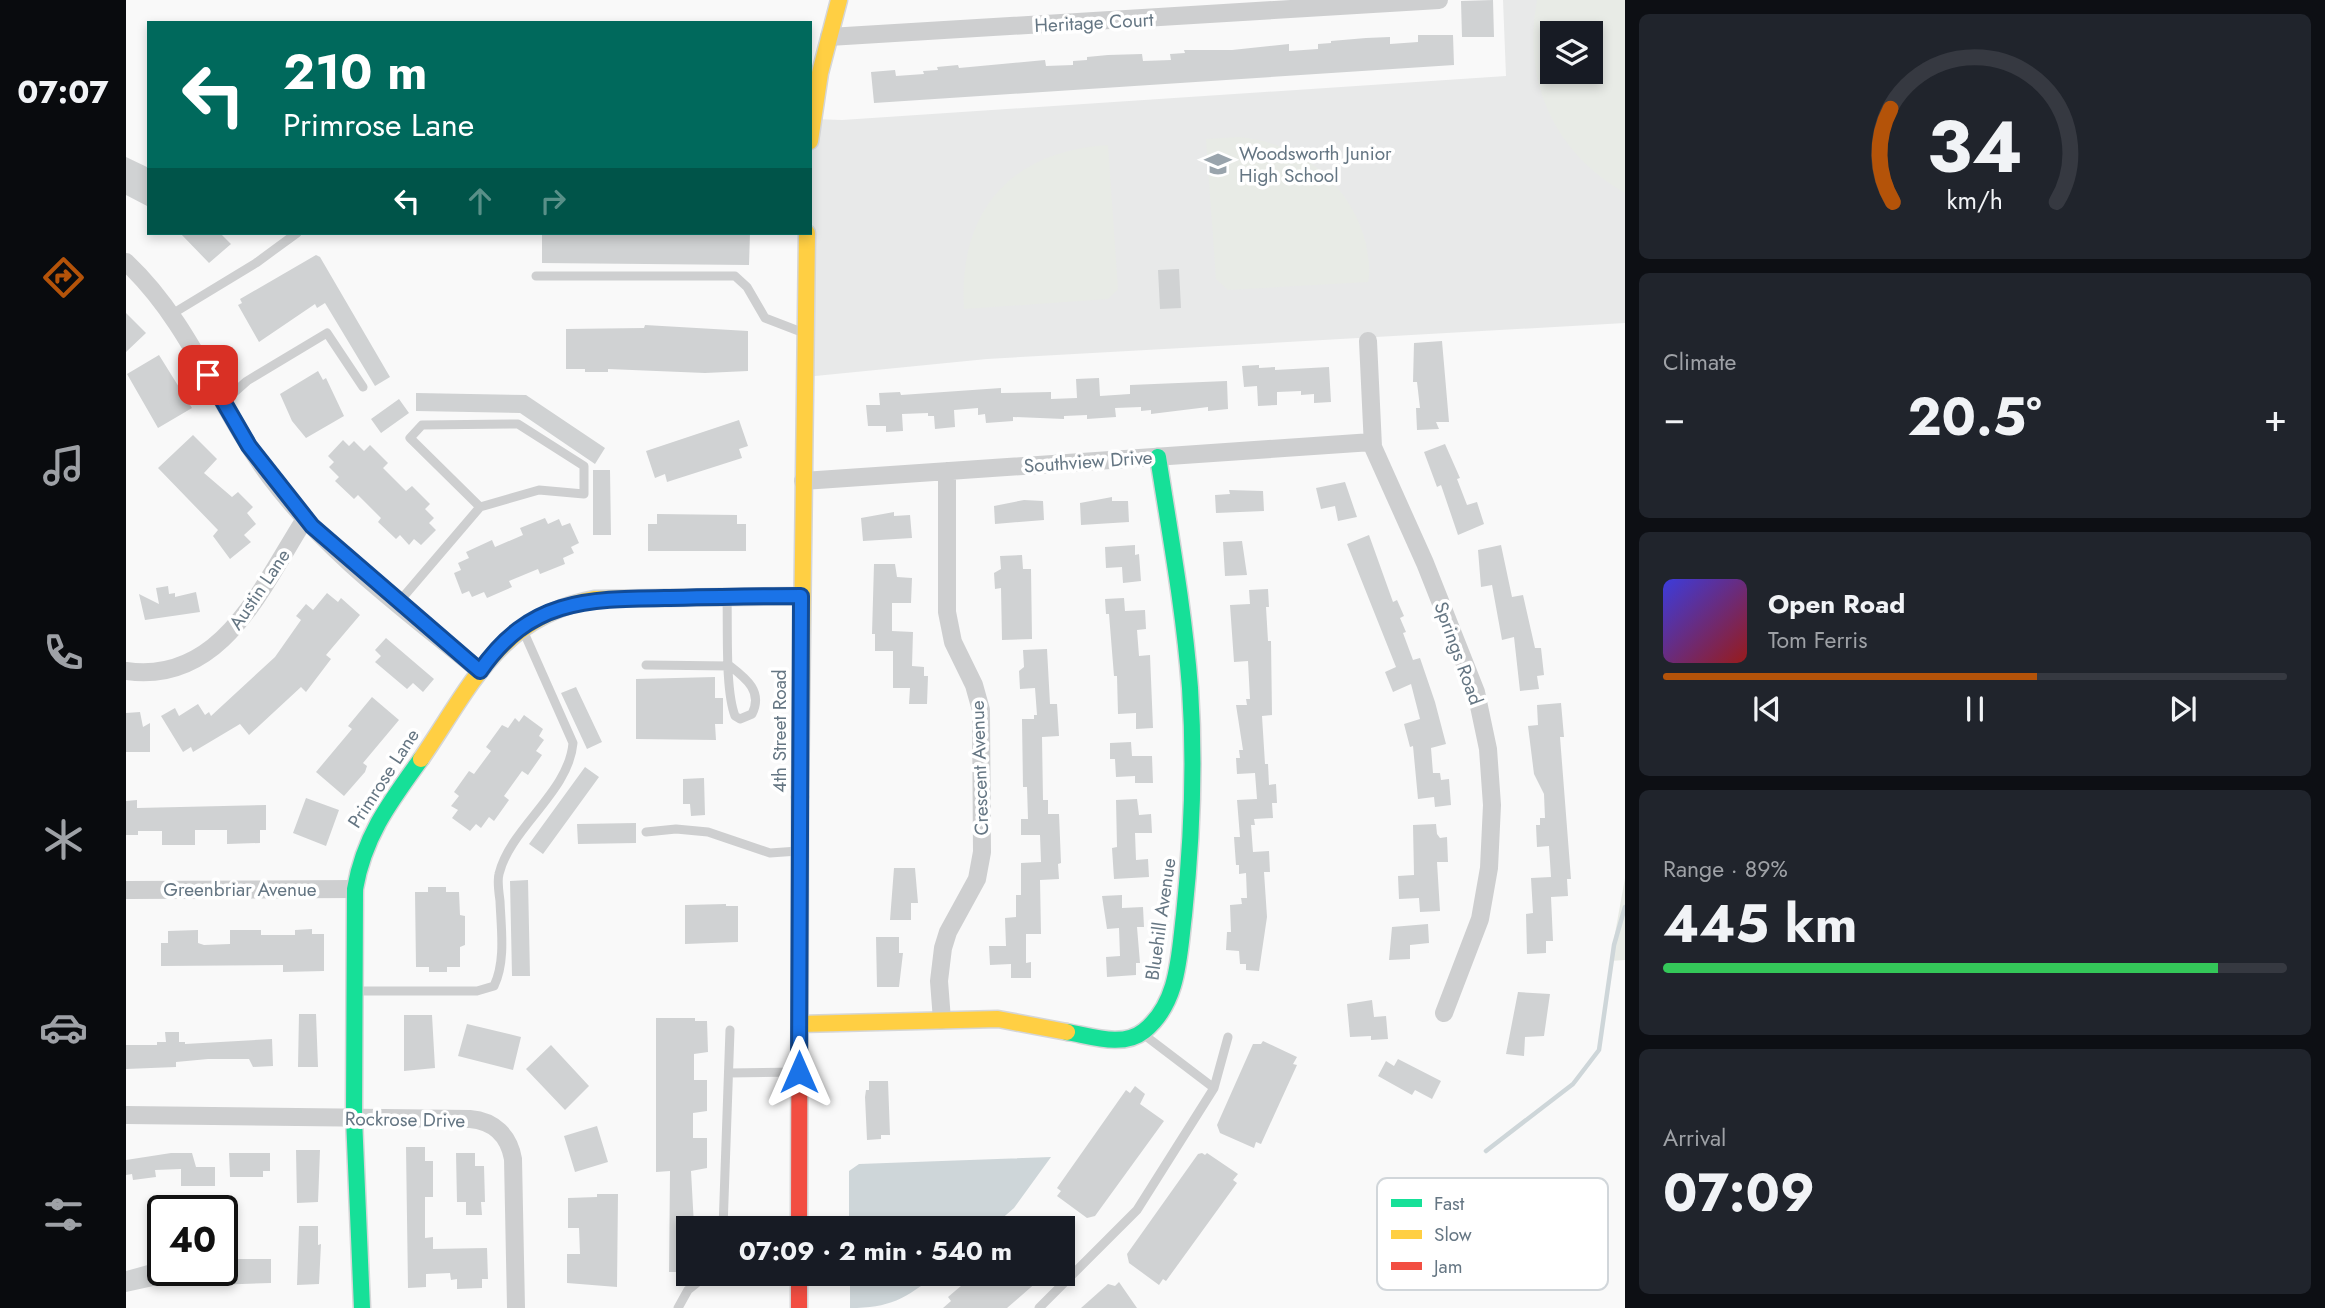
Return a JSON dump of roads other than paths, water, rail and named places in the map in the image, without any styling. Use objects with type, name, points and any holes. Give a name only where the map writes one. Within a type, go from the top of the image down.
[{"type":"street","points":[[812,128],[820,74],[839,0]]},
{"type":"street","name":"Heritage Court","points":[[829,37],[1439,0]]},
{"type":"street","name":"4th Street Road","points":[[799,1216],[801,596],[807,235]]},
{"type":"street","points":[[126,262],[172,314],[196,351],[222,403],[266,471],[305,519],[398,603],[480,671]]},
{"type":"street","name":"Springs Road","points":[[1368,341],[1373,442],[1476,692],[1488,749],[1492,804],[1489,868],[1480,919],[1444,1013]]},
{"type":"street","name":"Southview Drive","points":[[803,481],[1373,442]]},
{"type":"street","name":"Bluehill Avenue","points":[[1142,1033],[1153,1022],[1176,984],[1186,902],[1192,807],[1187,653],[1158,457]]},
{"type":"street","name":"Crescent Avenue","points":[[942,1020],[939,981],[943,948],[977,879],[982,852],[981,710],[974,685],[953,642],[947,612],[947,471]]},
{"type":"street","name":"Austin Lane","points":[[126,671],[149,672],[176,668],[197,660],[219,645],[241,619],[305,519]]},
{"type":"street","name":"Primrose Lane","points":[[362,1308],[354,1118],[355,889],[360,858],[372,829],[480,671],[521,626],[558,607],[584,601],[801,596]]},
{"type":"street","name":"Greenbriar Avenue","points":[[126,890],[355,889]]},
{"type":"street","points":[[800,1024],[998,1019],[1116,1041],[1142,1033]]},
{"type":"street","name":"Rockrose Drive","points":[[126,1115],[474,1119],[492,1125],[503,1135],[513,1159],[516,1308]]},
{"type":"street","points":[[799,1286],[799,1308]]},
{"type":"lane","points":[[172,314],[256,263],[294,235]]},
{"type":"lane","points":[[536,276],[735,276],[747,287],[765,318],[806,334]]},
{"type":"lane","points":[[222,403],[247,381],[327,333],[363,387]]},
{"type":"lane","points":[[398,603],[480,507],[539,490],[584,494],[584,466],[518,424],[422,425],[410,438],[480,507]]},
{"type":"lane","points":[[646,665],[730,666],[747,679],[757,697],[757,705],[746,719],[735,716],[732,709],[730,666],[726,597]]},
{"type":"lane","points":[[355,991],[477,991],[494,986],[500,973],[498,874],[509,852],[572,763],[573,743],[521,626]]},
{"type":"lane","points":[[646,832],[676,829],[708,832],[771,853],[800,851]]},
{"type":"lane","points":[[723,1216],[730,1030]]},
{"type":"lane","points":[[1142,1033],[1214,1088]]},
{"type":"lane","points":[[1039,1308],[1137,1210],[1214,1088],[1228,1037]]},
{"type":"lane","points":[[729,1073],[799,1072]]},
{"type":"lane","points":[[678,1308],[693,1286]]},
{"type":"waterway","points":[[1486,1151],[1573,1084],[1599,1050],[1614,945],[1625,907]]},
{"type":"place","name":"Woodsworth Junior High School","points":[[1218,164]]}]
